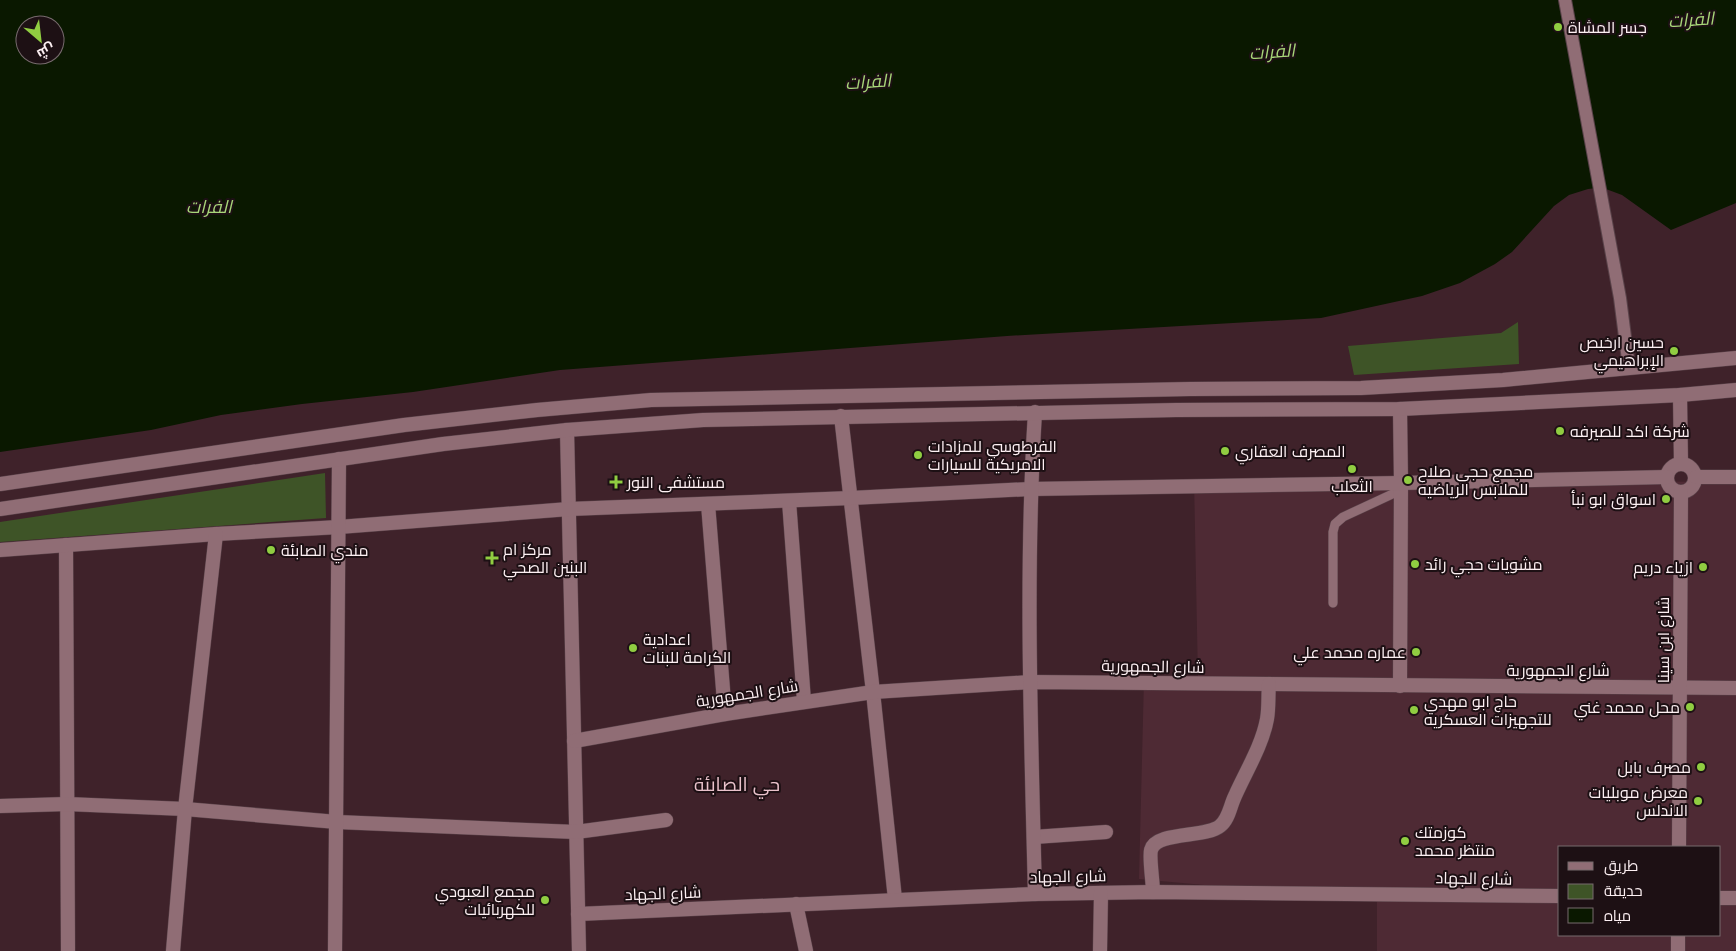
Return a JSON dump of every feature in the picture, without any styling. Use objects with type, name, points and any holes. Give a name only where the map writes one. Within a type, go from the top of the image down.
[{"type":"street","points":[[1565,0],[1620,298],[1629,368]]},
{"type":"street","points":[[0,484],[338,434],[537,410],[651,400],[1190,389],[1276,390],[1361,388],[1503,380],[1736,358]]},
{"type":"street","points":[[0,509],[452,442],[567,430],[703,420],[1035,412],[1400,409],[1680,395],[1736,390]]},
{"type":"street","points":[[944,414],[945,394]]},
{"type":"street","points":[[1680,395],[1681,464]]},
{"type":"street","points":[[1400,409],[1400,686]]},
{"type":"street","points":[[1035,412],[1030,489],[1030,682],[1035,894]]},
{"type":"street","points":[[840,416],[873,692],[894,899]]},
{"type":"street","points":[[567,430],[579,951]]},
{"type":"street","points":[[335,951],[339,458]]},
{"type":"street","points":[[1681,464],[1692,469],[1696,477],[1690,490],[1682,492],[1672,490],[1667,477],[1672,468],[1681,464]]},
{"type":"street","points":[[0,550],[569,509],[789,501],[1030,489],[1401,487],[1667,477]]},
{"type":"street","points":[[1696,477],[1736,477]]},
{"type":"street","name":"شارع ابن سينا","points":[[1679,846],[1682,492]]},
{"type":"street","points":[[789,501],[804,701]]},
{"type":"street","points":[[708,504],[725,714]]},
{"type":"street","points":[[173,951],[185,810],[216,534]]},
{"type":"street","points":[[66,545],[68,951]]},
{"type":"street","name":"شارع الجمهورية","points":[[574,741],[804,701],[873,692],[1030,682],[1736,688]]},
{"type":"street","points":[[1153,892],[1151,850],[1155,843],[1163,839],[1212,831],[1227,819],[1234,798],[1262,738],[1267,718],[1269,684]]},
{"type":"street","points":[[0,806],[68,804],[185,810],[337,822],[576,832],[666,820]]},
{"type":"street","points":[[1034,837],[1106,832]]},
{"type":"street","points":[[1100,951],[1101,892]]},
{"type":"street","name":"شارع الجهاد","points":[[578,914],[894,899],[1101,892],[1558,896]]},
{"type":"street","points":[[1721,898],[1736,898]]},
{"type":"street","points":[[796,904],[806,951]]},
{"type":"street","points":[[1678,936],[1678,951]]},
{"type":"lane","points":[[1333,603],[1332,543],[1335,524],[1343,517],[1401,487]]},
{"type":"shaded area","points":[[1194,479],[1736,482],[1736,951],[1377,951],[1377,901],[1139,879],[1144,679],[1198,679]]},
{"type":"green space","points":[[1518,322],[1519,364],[1354,375],[1348,346],[1501,333]]},
{"type":"green space","points":[[325,473],[326,518],[0,542],[0,522]]},
{"type":"water","name":"الفرات","points":[[0,0],[1736,0],[1736,203],[1671,230],[1622,195],[1606,189],[1588,189],[1569,195],[1554,206],[1512,252],[1495,264],[1460,283],[1422,296],[1321,318],[1007,336],[560,370],[413,392],[221,415],[151,430],[0,452]]},
{"type":"place","name":"جسر المشاة","points":[[1558,27]]},
{"type":"place","name":"حسين ارخيص الإبراهيمي","points":[[1674,351]]},
{"type":"place","name":"شركة اكد للصيرفه","points":[[1560,431]]},
{"type":"place","name":"المصرف العقاري","points":[[1225,451]]},
{"type":"place","name":"الفرطوسي للمزادات الامريكية للسيارات","points":[[918,455]]},
{"type":"place","name":"الثعلب","points":[[1352,469]]},
{"type":"place","name":"مجمع حجي صلاح للملابس الرياضيه","points":[[1408,480]]},
{"type":"place","name":"مستشفى النور","points":[[616,482]]},
{"type":"place","name":"اسواق ابو نبأ","points":[[1666,499]]},
{"type":"place","name":"مندي الصابئة","points":[[271,550]]},
{"type":"place","name":"مركز ام البنين الصحي","points":[[492,558]]},
{"type":"place","name":"مشويات حجي رائد","points":[[1415,564]]},
{"type":"place","name":"ازياء دريم","points":[[1703,567]]},
{"type":"place","name":"اعدادية الكرامة للبنات","points":[[633,648]]},
{"type":"place","name":"عماره محمد علي","points":[[1416,652]]},
{"type":"place","name":"محل محمد غني","points":[[1690,707]]},
{"type":"place","name":"حاج ابو مهدي للتجهيزات العسكريه","points":[[1414,710]]},
{"type":"place","name":"مصرف بابل","points":[[1701,767]]},
{"type":"place","name":"معرض موبليات الاندلس","points":[[1698,801]]},
{"type":"place","name":"كوزمتك منتظر محمد","points":[[1405,841]]},
{"type":"place","name":"مجمع العبودي للكهربائيات","points":[[545,900]]},
{"type":"district","name":"حي الصابئة","points":[[737,784]]}]
